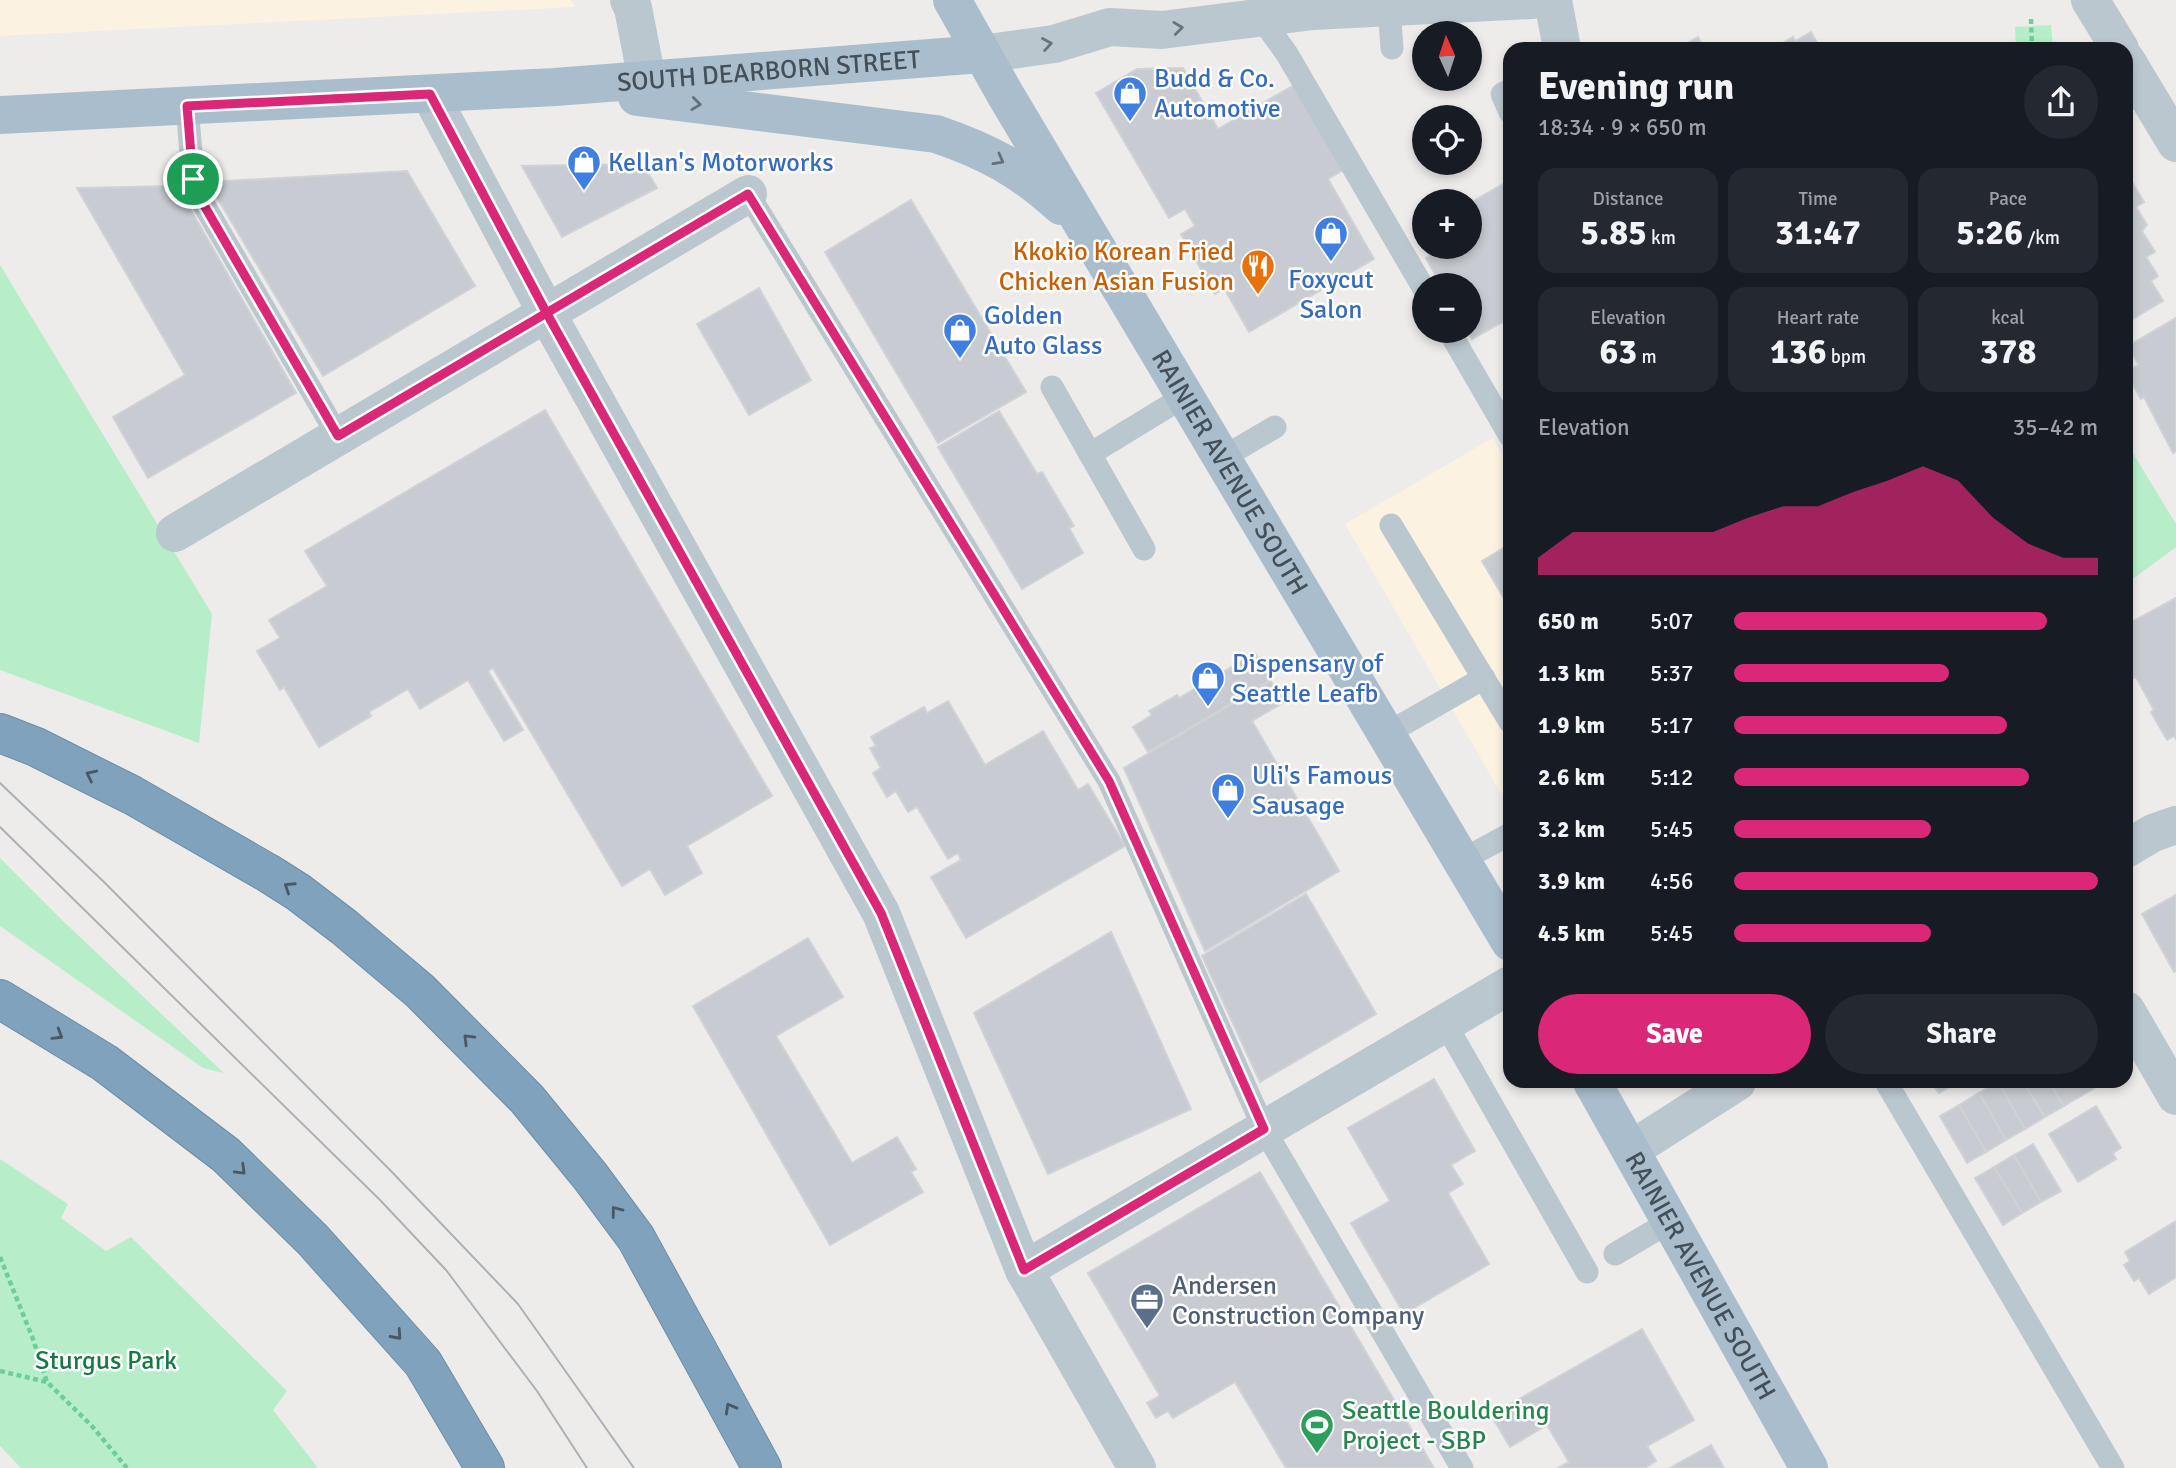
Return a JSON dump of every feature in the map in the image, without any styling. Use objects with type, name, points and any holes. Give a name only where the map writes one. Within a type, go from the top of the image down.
[{"type":"highway","points":[[0,733],[36,747],[132,795],[232,851],[298,892],[420,991],[527,1099],[636,1238],[762,1468]]},
{"type":"highway","points":[[0,999],[105,1063],[226,1155],[313,1240],[423,1363],[485,1468]]},
{"type":"main road","name":"RAINIER AVENUE SOUTH","points":[[952,0],[1503,930]]},
{"type":"main road","name":"SOUTH DEARBORN STREET","points":[[0,116],[555,87],[982,54]]},
{"type":"main road","points":[[555,87],[936,134],[976,147],[1005,162],[1034,182],[1085,228]]},
{"type":"main road","name":"RAINIER AVENUE SOUTH","points":[[1596,1088],[1810,1468]]},
{"type":"street","points":[[629,0],[648,80]]},
{"type":"street","name":"SOUTH DEARBORN STREET","points":[[982,54],[1054,44],[1110,27],[1162,30],[1255,9],[1313,12],[1532,0]]},
{"type":"street","points":[[1553,0],[1561,42]]},
{"type":"street","points":[[2090,0],[2116,42]]},
{"type":"street","points":[[2133,72],[2176,143]]},
{"type":"street","points":[[430,94],[546,312],[881,913],[1024,1270],[1137,1468]]},
{"type":"street","points":[[175,533],[748,194]]},
{"type":"street","points":[[2133,845],[2153,833],[2176,825]]},
{"type":"street","points":[[1024,1270],[1503,989]]},
{"type":"street","points":[[2133,1022],[2176,1096]]},
{"type":"street","points":[[1632,1149],[1728,1088]]},
{"type":"lane","points":[[1389,8],[1392,48]]},
{"type":"lane","points":[[1255,9],[1287,54],[1415,273]]},
{"type":"lane","points":[[187,106],[194,188],[338,436]]},
{"type":"lane","points":[[748,194],[1109,781],[1264,1129],[1462,1468]]},
{"type":"lane","points":[[1456,343],[1503,424]]},
{"type":"lane","points":[[1052,387],[1144,549]]},
{"type":"lane","points":[[1090,454],[1185,396]]},
{"type":"lane","points":[[1222,458],[1275,427]]},
{"type":"lane","points":[[1391,525],[1503,710]]},
{"type":"lane","points":[[1386,734],[1484,678]]},
{"type":"lane","points":[[1462,860],[1503,838]]},
{"type":"lane","points":[[1446,1023],[1587,1272]]},
{"type":"lane","points":[[1890,1088],[2113,1468]]},
{"type":"lane","points":[[1615,1254],[1671,1221]]},
{"type":"path","points":[[2031,19],[2032,42]]},
{"type":"path","points":[[0,1257],[47,1382],[91,1425],[127,1468]]},
{"type":"path","points":[[0,1371],[47,1382]]},
{"type":"shaded area","points":[[0,0],[571,0],[575,7],[0,36]]},
{"type":"shaded area","points":[[1493,438],[1503,456],[1503,797],[1345,524]]},
{"type":"green space","points":[[2051,25],[2052,42],[2016,42],[2015,27]]},
{"type":"green space","points":[[0,265],[212,614],[199,743],[0,670]]},
{"type":"green space","points":[[2133,453],[2176,524],[2176,547],[2133,579]]},
{"type":"green space","points":[[0,858],[224,1073],[203,1068],[0,926]]},
{"type":"green space","name":"Sturgus Park","points":[[0,1159],[68,1204],[61,1218],[106,1251],[131,1237],[287,1391],[273,1410],[318,1468],[21,1468],[0,1446]]},
{"type":"building","points":[[1811,32],[1817,42],[1785,42],[1793,37],[1795,41]]},
{"type":"building","points":[[1183,68],[1218,129],[1296,84],[1345,169],[1328,179],[1374,259],[1249,332],[1224,288],[1215,294],[1181,234],[1195,226],[1185,209],[1169,218],[1096,93],[1137,69]]},
{"type":"building","points":[[643,164],[657,188],[562,237],[522,166]]},
{"type":"building","points":[[407,171],[475,286],[323,376],[208,182]]},
{"type":"building","points":[[1503,184],[1503,322],[1482,333],[1482,273],[1434,273],[1427,259],[1482,259],[1482,196]]},
{"type":"building","points":[[2133,184],[2144,202],[2136,207],[2147,225],[2142,231],[2155,252],[2146,257],[2158,276],[2151,281],[2163,301],[2133,319]]},
{"type":"building","points":[[177,186],[296,393],[148,478],[113,417],[185,375],[77,188]]},
{"type":"building","points":[[911,200],[1026,392],[938,443],[825,252]]},
{"type":"building","points":[[759,288],[811,380],[749,415],[697,324]]},
{"type":"building","points":[[2176,318],[2176,451],[2173,453],[2144,397],[2141,399],[2133,385],[2133,368],[2139,365],[2133,355],[2133,343]]},
{"type":"building","points":[[545,410],[772,796],[687,846],[702,873],[665,895],[650,869],[622,886],[493,668],[488,671],[523,730],[504,741],[468,680],[420,709],[408,689],[369,712],[371,716],[319,747],[284,687],[280,690],[257,651],[280,638],[269,620],[327,586],[305,551]]},
{"type":"building","points":[[999,411],[1037,474],[1042,472],[1074,526],[1069,528],[1083,553],[1022,589],[938,447]]},
{"type":"building","points":[[1503,548],[1503,596],[1482,561]]},
{"type":"building","points":[[2176,598],[2176,739],[2174,736],[2167,740],[2151,712],[2154,710],[2136,677],[2133,676],[2133,621]]},
{"type":"building","points":[[1255,653],[1271,680],[1148,752],[1133,727],[1152,715],[1149,711],[1177,695],[1179,698]]},
{"type":"building","name":"Uli's Famous Sausage","points":[[1271,681],[1284,702],[1252,721],[1339,871],[1205,951],[1124,768]]},
{"type":"building","points":[[948,701],[985,765],[1043,731],[1078,790],[1088,784],[1125,846],[966,938],[931,877],[961,860],[958,853],[948,859],[917,807],[908,812],[896,791],[887,797],[873,773],[881,768],[870,748],[876,746],[871,737],[924,707],[927,713]]},
{"type":"building","points":[[1306,894],[1376,1014],[1260,1082],[1202,956]]},
{"type":"building","points":[[2176,895],[2176,971],[2174,972],[2142,914]]},
{"type":"building","points":[[1111,932],[1191,1109],[1048,1174],[974,1013]]},
{"type":"building","points":[[808,938],[843,997],[776,1036],[852,1163],[897,1137],[916,1169],[911,1172],[923,1192],[830,1245],[693,1006]]},
{"type":"building","points":[[1434,1079],[1475,1151],[1451,1165],[1463,1184],[1448,1193],[1489,1264],[1404,1314],[1351,1223],[1390,1201],[1348,1128]]},
{"type":"building","points":[[1935,1088],[1948,1088],[1939,1093]]},
{"type":"building","points":[[1988,1088],[2001,1088],[2025,1129],[2006,1140],[1979,1093]]},
{"type":"building","points":[[2001,1088],[2027,1088],[2045,1117],[2025,1129]]},
{"type":"building","points":[[2027,1088],[2053,1088],[2064,1106],[2045,1117]]},
{"type":"building","points":[[2053,1088],[2094,1088],[2064,1106]]},
{"type":"building","points":[[1979,1093],[2006,1140],[1986,1152],[1959,1105]]},
{"type":"building","points":[[1959,1105],[1986,1152],[1967,1163],[1940,1116]]},
{"type":"building","points":[[2096,1106],[2121,1148],[2113,1153],[2116,1159],[2078,1182],[2049,1134]]},
{"type":"building","points":[[2033,1144],[2061,1191],[2041,1202],[2014,1155]]},
{"type":"building","points":[[2014,1155],[2041,1202],[2022,1213],[1994,1167]]},
{"type":"building","points":[[1994,1167],[2022,1213],[2003,1225],[1975,1178]]},
{"type":"building","points":[[1260,1172],[1434,1468],[1286,1468],[1235,1382],[1173,1418],[1168,1411],[1156,1418],[1147,1403],[1160,1396],[1088,1273]]},
{"type":"building","points":[[2176,1221],[2176,1277],[2149,1294],[2139,1278],[2134,1281],[2124,1265],[2130,1261],[2125,1252]]},
{"type":"building","points":[[1642,1329],[1694,1420],[1647,1446],[1656,1461],[1645,1468],[1558,1468],[1569,1462],[1547,1425],[1510,1447],[1491,1415]]},
{"type":"building","points":[[1711,1445],[1724,1468],[1670,1468]]},
{"type":"tram line","points":[[0,783],[104,882],[390,1170],[518,1304],[634,1468]]},
{"type":"tram line","points":[[0,827],[380,1200],[446,1270],[537,1391],[587,1468]]},
{"type":"place","name":"Budd & Co. Automotive","points":[[1130,123]]},
{"type":"place","name":"Kellan's Motorworks","points":[[584,192]]},
{"type":"place","name":"Foxycut Salon","points":[[1331,263]]},
{"type":"place","name":"Kkokio Korean Fried Chicken Asian Fusion","points":[[1258,296]]},
{"type":"place","name":"Golden Auto Glass","points":[[960,360]]},
{"type":"place","name":"Dispensary of Seattle Leafb","points":[[1208,708]]},
{"type":"place","name":"Uli's Famous Sausage","points":[[1228,820]]},
{"type":"place","name":"Andersen Construction Company","points":[[1147,1330]]},
{"type":"place","name":"Seattle Bouldering Project - SBP","points":[[1317,1455]]},
{"type":"route","points":[[193,179],[187,106],[430,94],[546,312],[881,913],[1024,1270],[1264,1129],[1109,781],[748,194],[546,312],[338,436],[194,188],[193,179]]}]
